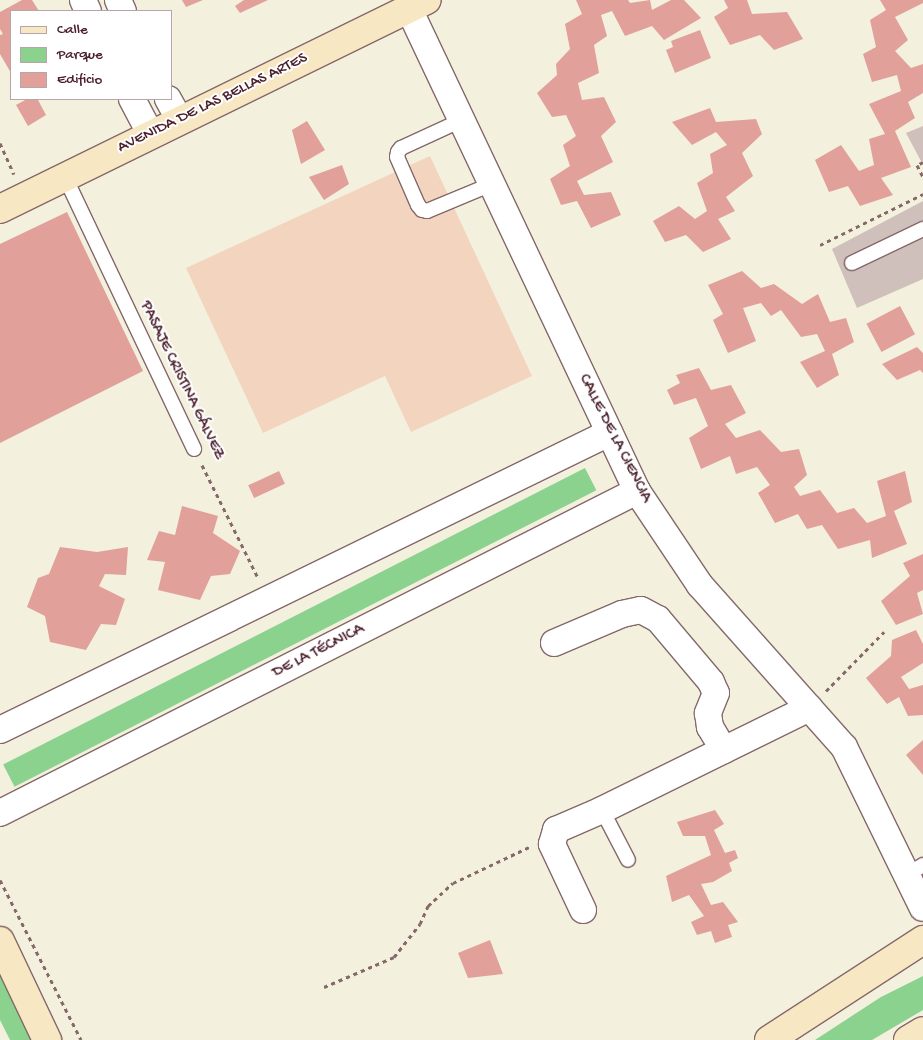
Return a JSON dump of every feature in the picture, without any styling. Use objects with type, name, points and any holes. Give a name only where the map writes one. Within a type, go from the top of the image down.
[{"type":"street","name":"AVENIDA DE LAS BELLAS ARTES","points":[[0,210],[151,135],[174,110],[418,4]]},
{"type":"street","name":"CALLE DE LA CIENCIA","points":[[418,4],[462,120],[637,491],[700,585],[844,747],[915,870],[923,908]]},
{"type":"street","points":[[133,100],[151,135]]},
{"type":"street","points":[[0,730],[609,433]]},
{"type":"street","name":"DE LA TÉCNICA","points":[[0,814],[637,491]]},
{"type":"street","points":[[554,643],[622,614],[641,610],[658,619],[711,682],[716,693],[708,713],[710,728],[724,750]]},
{"type":"street","points":[[583,910],[552,844],[552,836],[556,830],[602,810],[809,708]]},
{"type":"street","points":[[769,1040],[923,940]]},
{"type":"street","points":[[0,941],[47,1040]]},
{"type":"street","points":[[908,1040],[923,1031]]},
{"type":"lane","points":[[462,120],[402,148],[398,152],[397,157],[418,205],[422,210],[427,211],[492,184]]},
{"type":"lane","name":"PASAJE CRISTINA GÁLVEZ","points":[[65,177],[194,449]]},
{"type":"lane","points":[[852,263],[923,229]]},
{"type":"lane","points":[[602,810],[628,860]]},
{"type":"path","points":[[0,142],[24,197]]},
{"type":"path","points":[[923,162],[917,165],[923,177]]},
{"type":"path","points":[[820,246],[923,194]]},
{"type":"path","name":"PASAJE CRISTINA GÁLVEZ","points":[[194,449],[268,598]]},
{"type":"path","points":[[809,708],[884,632]]},
{"type":"path","points":[[324,987],[394,957],[416,930],[428,906],[453,883],[552,836]]},
{"type":"path","points":[[0,880],[80,1040]]},
{"type":"shaded area","points":[[923,126],[923,165],[906,133]]},
{"type":"shaded area","points":[[430,156],[532,376],[411,432],[385,376],[263,433],[186,268]]},
{"type":"shaded area","points":[[923,201],[923,279],[857,308],[832,249]]},
{"type":"green space","points":[[585,468],[596,490],[15,787],[3,764]]},
{"type":"green space","points":[[0,964],[37,1040],[10,1040],[0,1020]]},
{"type":"green space","points":[[923,976],[923,1010],[872,1040],[815,1040],[881,997]]},
{"type":"building","points":[[22,0],[32,0],[38,10],[10,10],[10,71],[0,54],[0,35],[3,34],[0,29],[0,12]]},
{"type":"building","points":[[182,0],[203,0],[186,7]]},
{"type":"building","points":[[244,0],[268,0],[240,13],[235,6]]},
{"type":"building","points":[[576,0],[628,0],[630,3],[650,0],[652,10],[671,0],[684,0],[701,18],[664,40],[652,26],[625,36],[612,11],[601,15],[607,36],[594,45],[599,73],[578,83],[582,100],[604,97],[616,122],[601,136],[613,162],[577,181],[584,195],[611,192],[621,215],[591,228],[577,201],[561,205],[550,179],[570,166],[563,145],[576,136],[566,115],[552,117],[537,93],[557,75],[556,64],[570,49],[565,24],[582,14]]},
{"type":"building","points":[[724,0],[747,0],[752,14],[787,12],[803,39],[774,50],[760,35],[730,45],[714,17],[728,8]]},
{"type":"building","points":[[880,0],[923,0],[923,3],[895,17],[908,40],[895,51],[911,68],[923,64],[923,93],[908,102],[915,118],[895,131],[911,167],[881,178],[893,195],[860,206],[848,186],[829,192],[815,160],[841,145],[859,171],[874,165],[869,139],[885,134],[869,104],[901,91],[897,75],[872,82],[863,54],[876,47],[870,20],[886,10]]},
{"type":"building","points":[[700,30],[711,58],[675,73],[666,50],[673,47],[671,41]]},
{"type":"building","points":[[25,100],[38,100],[46,115],[28,126],[16,105]]},
{"type":"building","points":[[710,108],[716,122],[756,119],[762,134],[742,153],[753,176],[726,197],[735,211],[718,219],[731,239],[703,252],[686,235],[665,242],[653,221],[679,206],[695,219],[707,211],[697,183],[713,173],[710,154],[727,145],[716,132],[692,145],[672,122]]},
{"type":"building","points":[[307,121],[325,150],[301,164],[292,130]]},
{"type":"building","points":[[342,165],[349,184],[324,200],[309,177]]},
{"type":"building","points":[[67,212],[143,371],[0,443],[0,244]]},
{"type":"building","points":[[742,271],[761,288],[774,284],[802,304],[818,294],[830,322],[846,318],[854,342],[832,354],[839,375],[817,388],[800,362],[825,351],[817,334],[801,337],[781,310],[771,316],[761,303],[743,308],[756,341],[728,353],[713,320],[723,314],[708,285]]},
{"type":"building","points":[[900,306],[915,334],[881,352],[866,324]]},
{"type":"building","points":[[917,347],[923,353],[923,373],[920,370],[897,380],[882,364]]},
{"type":"building","points":[[699,368],[711,390],[731,385],[746,413],[725,424],[736,438],[760,430],[781,452],[799,449],[807,475],[794,487],[800,496],[820,490],[837,513],[854,508],[867,523],[886,516],[877,481],[905,471],[912,502],[894,511],[907,544],[872,558],[870,540],[838,549],[822,525],[807,529],[798,514],[775,523],[758,493],[770,485],[757,467],[736,474],[730,456],[701,469],[689,438],[708,426],[696,398],[674,405],[667,390],[680,383],[676,375]]},
{"type":"building","points":[[279,471],[285,484],[254,498],[248,485]]},
{"type":"building","points":[[182,506],[218,516],[213,533],[240,551],[230,574],[211,576],[200,600],[158,590],[165,562],[147,560],[159,531],[175,535]]},
{"type":"building","points":[[60,547],[97,552],[128,547],[126,575],[105,574],[99,586],[125,599],[116,625],[101,624],[86,650],[50,642],[45,616],[27,607],[38,578],[49,574]]},
{"type":"building","points":[[923,554],[923,590],[917,593],[923,614],[896,625],[881,601],[910,576],[903,563]]},
{"type":"building","points":[[916,630],[923,644],[923,663],[901,677],[909,689],[923,685],[923,715],[908,716],[899,697],[887,704],[866,678],[891,656],[892,640]]},
{"type":"building","points":[[923,740],[923,775],[906,755]]},
{"type":"building","points":[[715,810],[724,824],[714,830],[725,853],[735,850],[738,858],[729,863],[732,871],[713,882],[701,884],[711,905],[723,902],[738,922],[728,925],[732,937],[715,943],[711,931],[697,935],[691,922],[704,916],[689,895],[672,902],[666,876],[711,855],[705,836],[683,836],[677,822]]},
{"type":"building","points":[[490,940],[503,974],[468,978],[458,953]]}]
